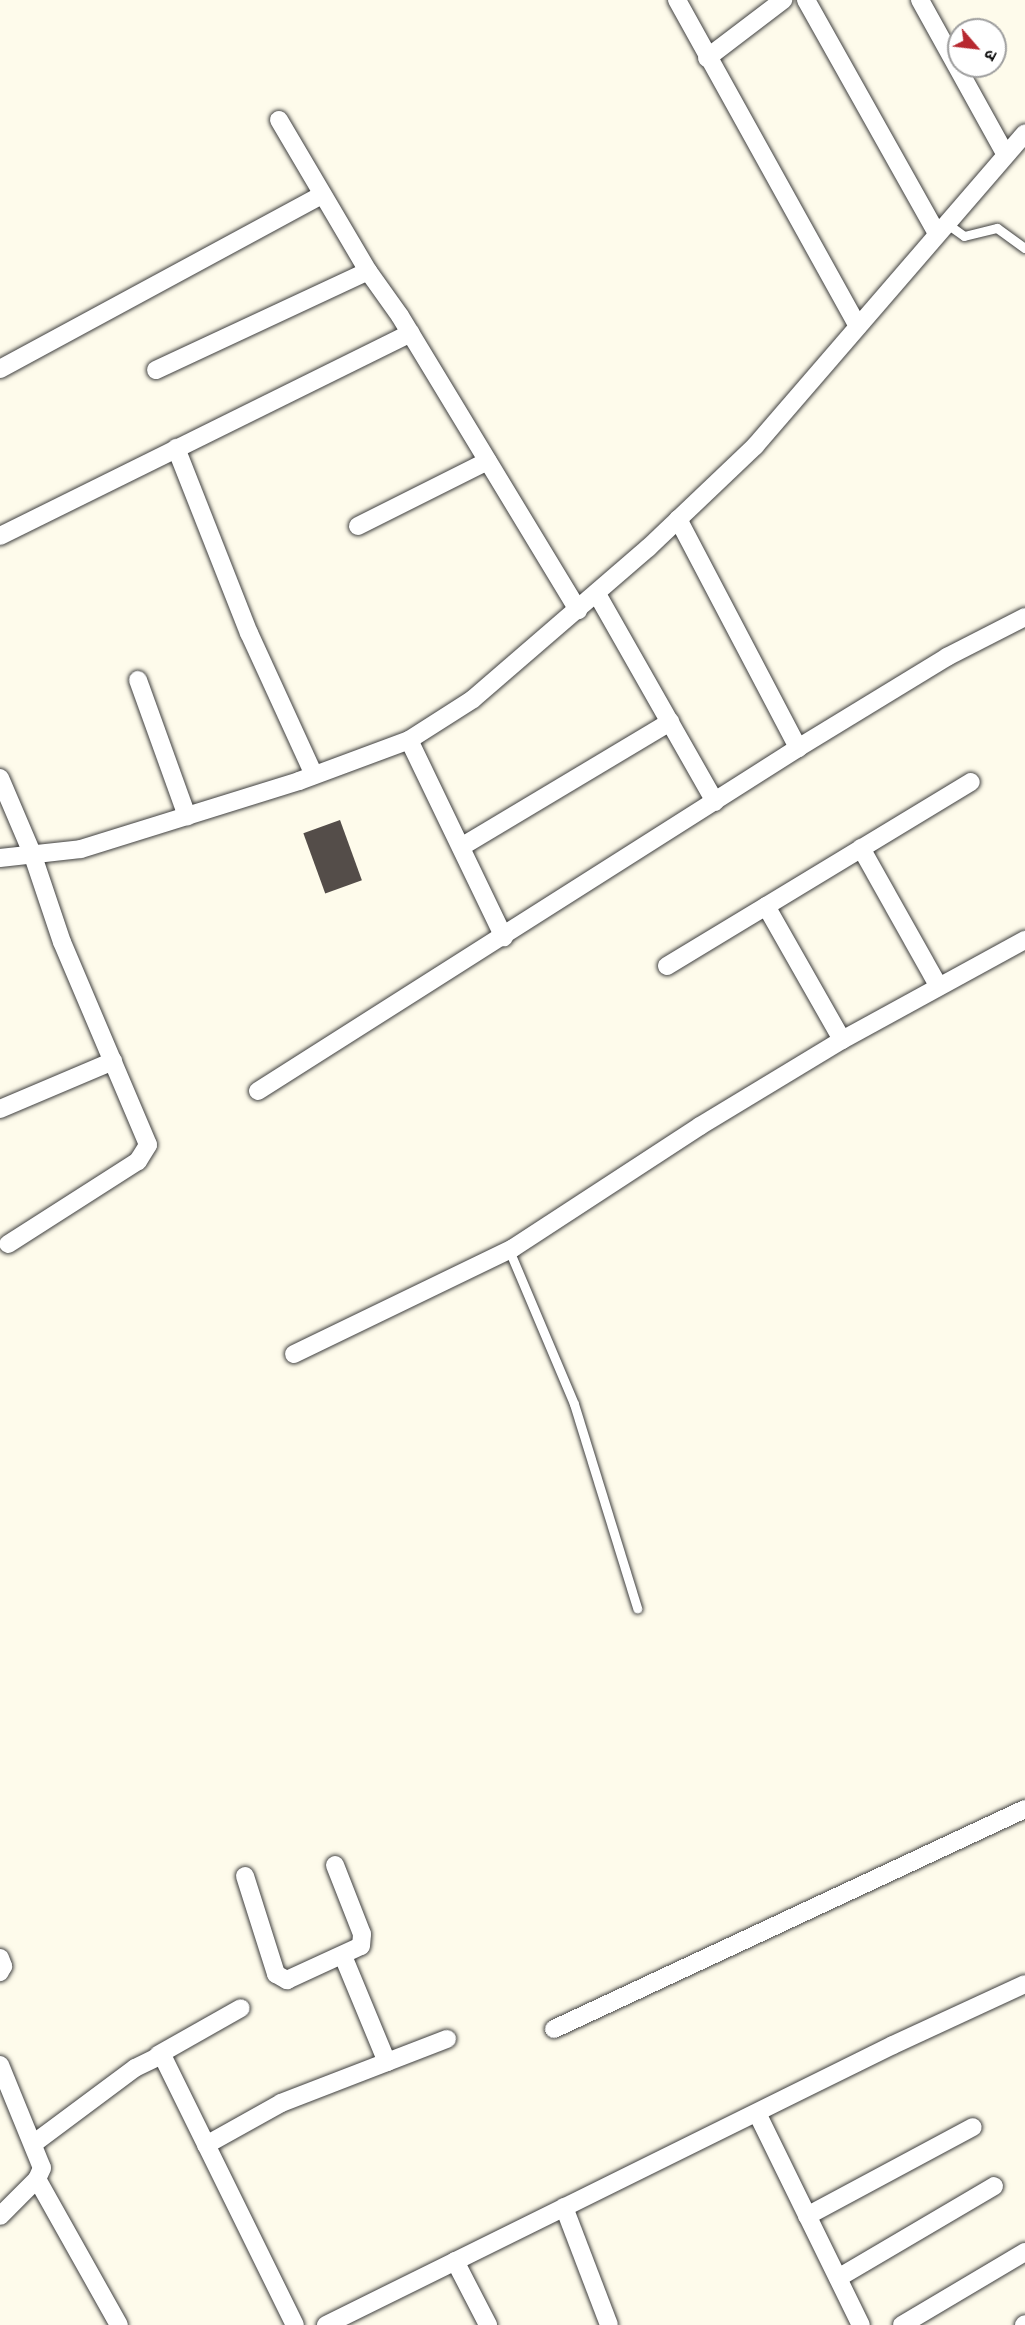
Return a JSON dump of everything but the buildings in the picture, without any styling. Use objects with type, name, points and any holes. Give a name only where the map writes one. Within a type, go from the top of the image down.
[{"type":"street","points":[[677,0],[707,58],[858,326]]},
{"type":"street","points":[[707,58],[783,0]]},
{"type":"street","points":[[806,0],[942,228]]},
{"type":"street","points":[[920,0],[1006,155]]},
{"type":"street","points":[[279,120],[368,271],[410,333],[578,610]]},
{"type":"street","points":[[0,858],[81,849],[314,775],[408,740],[473,699],[597,594],[755,446],[1025,133]]},
{"type":"street","points":[[0,369],[322,195]]},
{"type":"street","points":[[156,370],[368,271]]},
{"type":"street","points":[[0,536],[410,333]]},
{"type":"street","points":[[176,448],[249,633],[314,775]]},
{"type":"street","points":[[358,526],[488,461]]},
{"type":"street","points":[[678,519],[798,748]]},
{"type":"street","points":[[597,594],[715,802]]},
{"type":"street","points":[[258,1091],[504,937],[798,748],[947,657],[1025,617]]},
{"type":"street","points":[[138,680],[188,816]]},
{"type":"street","points":[[461,847],[670,722]]},
{"type":"street","points":[[408,740],[504,937]]},
{"type":"street","points":[[0,778],[32,854],[46,901],[147,1136],[145,1154],[8,1244]]},
{"type":"street","points":[[668,966],[971,782]]},
{"type":"street","points":[[861,848],[938,985]]},
{"type":"street","points":[[766,906],[842,1040]]},
{"type":"street","points":[[294,1354],[509,1250],[842,1040],[938,985],[1025,940]]},
{"type":"street","points":[[0,1109],[113,1061]]},
{"type":"street","points":[[554,2029],[1025,1809]]},
{"type":"street","points":[[245,1876],[276,1974],[287,1980],[361,1946],[363,1940],[334,1865]]},
{"type":"street","points":[[343,1956],[387,2062]]},
{"type":"street","points":[[0,1958],[0,1972]]},
{"type":"street","points":[[326,2325],[1025,1984]]},
{"type":"street","points":[[33,2144],[135,2068],[241,2008]]},
{"type":"street","points":[[206,2145],[281,2103],[447,2039]]},
{"type":"street","points":[[158,2055],[166,2058],[206,2145],[295,2325]]},
{"type":"street","points":[[0,2065],[42,2162],[37,2179],[0,2216]]},
{"type":"street","points":[[757,2113],[861,2325]]},
{"type":"street","points":[[807,2216],[973,2127]]},
{"type":"street","points":[[37,2179],[119,2325]]},
{"type":"street","points":[[838,2278],[994,2186]]},
{"type":"street","points":[[564,2207],[609,2325]]},
{"type":"street","points":[[902,2325],[1025,2252]]},
{"type":"street","points":[[455,2261],[488,2325]]},
{"type":"lane","points":[[942,228],[970,237],[997,228],[1025,248]]},
{"type":"lane","points":[[509,1250],[574,1404],[637,1608]]}]
